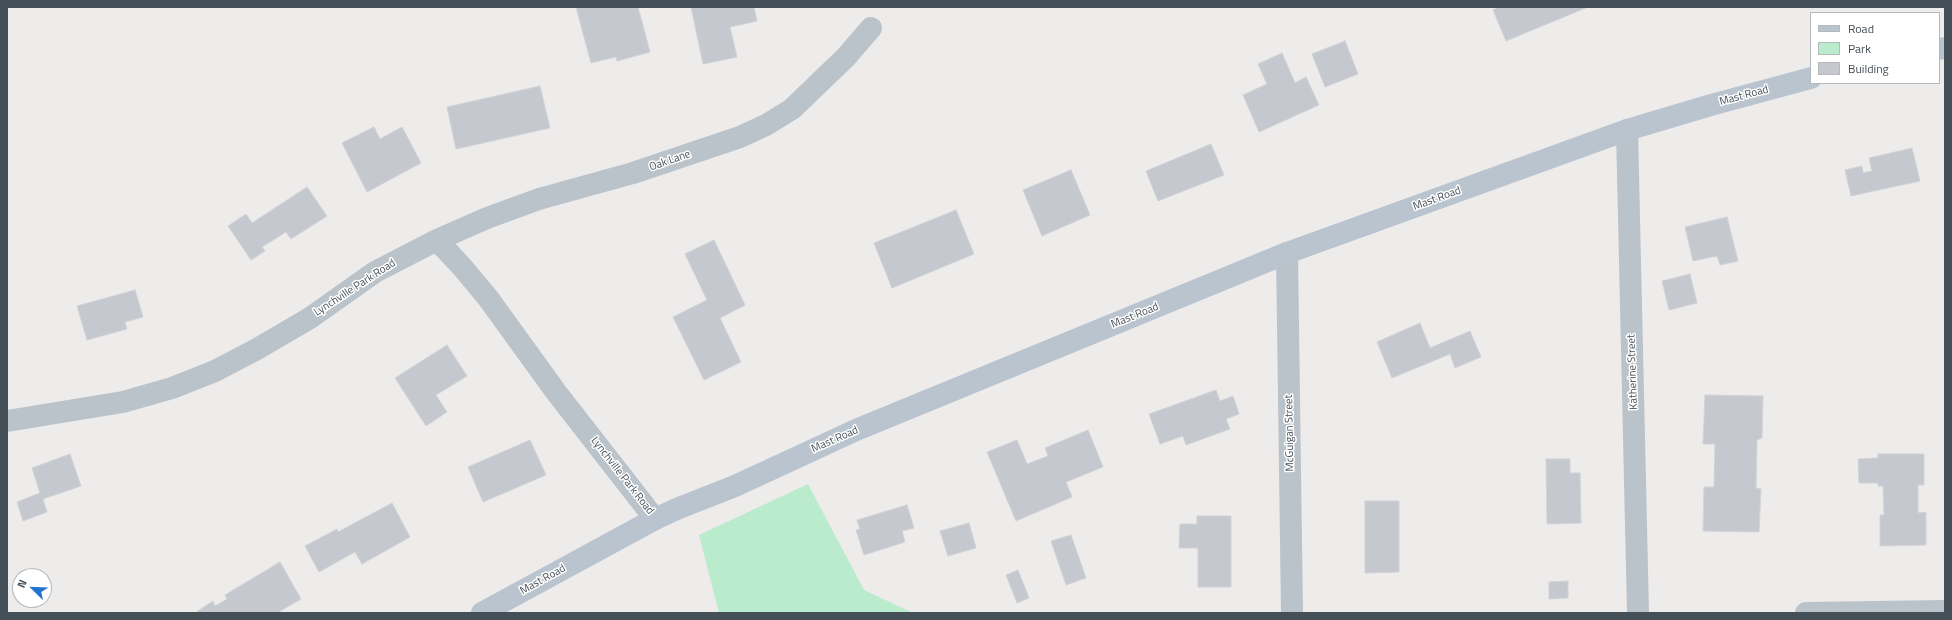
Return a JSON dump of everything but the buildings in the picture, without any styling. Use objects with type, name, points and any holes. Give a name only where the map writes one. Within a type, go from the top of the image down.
[{"type":"main road","name":"Mast Road","points":[[486,612],[655,519],[735,486],[856,430],[1287,253],[1627,130],[1711,105],[1810,78]]},
{"type":"street","name":"Oak Lane","points":[[437,240],[487,218],[539,199],[633,173],[740,137],[766,125],[792,109],[821,82],[871,28]]},
{"type":"street","name":"Katherine Street","points":[[1627,130],[1638,613]]},
{"type":"street","name":"Lynchville Park Road","points":[[7,421],[123,402],[172,388],[215,371],[258,349],[310,318],[375,272],[437,240],[488,298],[556,392],[655,519]]},
{"type":"street","name":"McGuigan Street","points":[[1287,253],[1292,613]]},
{"type":"street","points":[[1806,613],[1945,611]]},
{"type":"green space","points":[[808,484],[864,590],[913,613],[719,613],[699,535]]}]
